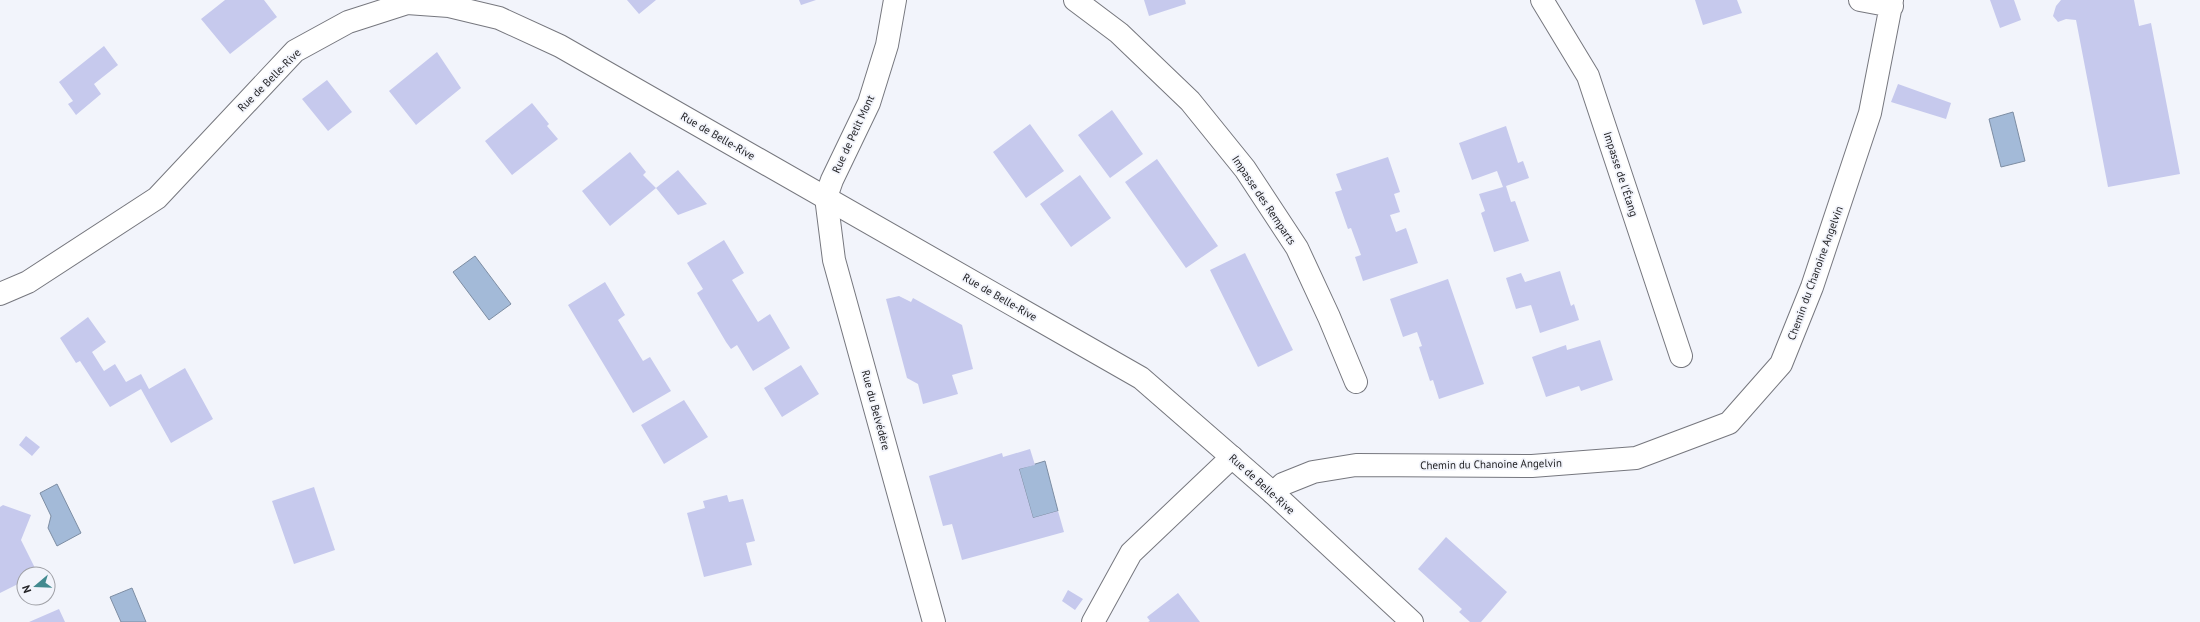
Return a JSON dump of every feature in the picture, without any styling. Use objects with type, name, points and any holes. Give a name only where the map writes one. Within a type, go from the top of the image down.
[{"type":"street","name":"Rue de Petit Mont","points":[[826,197],[832,180],[869,103],[887,45],[896,0]]},
{"type":"street","name":"Impasse des Remparts","points":[[1075,0],[1119,33],[1190,101],[1245,169],[1297,248],[1329,317],[1356,382]]},
{"type":"street","name":"Impasse de l'Étang","points":[[1542,0],[1588,76],[1681,356]]},
{"type":"street","points":[[1860,0],[1892,3]]},
{"type":"street","name":"Rue de Belle-Rive","points":[[0,294],[28,282],[157,198],[296,51],[348,22],[406,2],[449,6],[499,18],[560,46],[1141,378],[1273,493],[1412,622]]},
{"type":"street","name":"Chemin du Chanoine Angelvin","points":[[1273,493],[1283,484],[1313,472],[1356,464],[1532,466],[1636,458],[1729,423],[1781,364],[1812,287],[1870,114],[1892,3]]},
{"type":"street","name":"Rue du Belvédère","points":[[826,197],[834,260],[934,622]]},
{"type":"street","points":[[1093,622],[1132,553],[1232,457]]},
{"type":"water","points":[[2013,112],[2025,161],[2001,167],[1989,119]]},
{"type":"water","points":[[475,256],[511,304],[489,320],[453,272]]},
{"type":"water","points":[[1045,461],[1058,511],[1033,518],[1019,469]]},
{"type":"water","points":[[57,484],[81,533],[57,546],[48,528],[51,516],[40,493]]},
{"type":"water","points":[[132,588],[146,622],[121,622],[110,597]]},
{"type":"building","points":[[225,0],[264,0],[277,17],[230,54],[201,19]]},
{"type":"building","points":[[627,0],[656,0],[639,14]]},
{"type":"building","points":[[799,0],[816,0],[801,5]]},
{"type":"building","points":[[1144,0],[1185,0],[1186,4],[1149,16]]},
{"type":"building","points":[[1695,0],[1737,0],[1742,13],[1703,25]]},
{"type":"building","points":[[1990,0],[2014,0],[2021,20],[2000,28]]},
{"type":"building","points":[[2061,0],[2134,0],[2139,26],[2151,23],[2180,174],[2108,187],[2076,20],[2066,19],[2058,22],[2053,16],[2056,6]]},
{"type":"building","points":[[104,46],[118,65],[94,84],[101,94],[76,115],[68,104],[73,101],[59,82]]},
{"type":"building","points":[[437,52],[461,88],[416,125],[389,91]]},
{"type":"building","points":[[327,80],[352,112],[328,131],[302,99]]},
{"type":"building","points":[[1898,84],[1951,103],[1946,119],[1891,102]]},
{"type":"building","points":[[532,103],[549,124],[547,126],[558,139],[512,175],[485,141]]},
{"type":"building","points":[[1112,110],[1143,154],[1110,178],[1078,135]]},
{"type":"building","points":[[1030,124],[1064,171],[1026,198],[993,152]]},
{"type":"building","points":[[1506,126],[1518,163],[1523,161],[1529,178],[1506,186],[1511,202],[1515,201],[1529,241],[1494,252],[1481,213],[1485,211],[1479,194],[1503,187],[1497,171],[1472,180],[1459,143]]},
{"type":"building","points":[[630,152],[646,172],[643,175],[656,188],[610,226],[582,191]]},
{"type":"building","points":[[1388,157],[1400,192],[1394,194],[1400,212],[1390,215],[1396,232],[1406,228],[1418,263],[1363,281],[1355,257],[1361,255],[1351,228],[1348,229],[1335,192],[1342,190],[1336,174]]},
{"type":"building","points":[[1157,159],[1218,246],[1186,268],[1125,182]]},
{"type":"building","points":[[678,170],[707,204],[678,215],[656,188]]},
{"type":"building","points":[[1080,175],[1111,218],[1071,247],[1040,204]]},
{"type":"building","points":[[724,240],[744,273],[732,280],[758,322],[770,314],[790,348],[753,371],[737,345],[731,349],[726,342],[697,293],[703,289],[687,263]]},
{"type":"building","points":[[1245,253],[1293,350],[1258,367],[1210,270]]},
{"type":"building","points":[[1560,271],[1571,306],[1574,304],[1579,320],[1540,333],[1531,305],[1516,309],[1506,278],[1521,273],[1525,282]]},
{"type":"building","points":[[1448,279],[1484,384],[1439,399],[1433,380],[1430,381],[1419,347],[1422,346],[1417,332],[1403,337],[1390,299]]},
{"type":"building","points":[[605,282],[625,315],[618,320],[643,361],[650,357],[671,391],[633,413],[568,305]]},
{"type":"building","points":[[899,296],[911,302],[913,298],[962,325],[973,369],[952,375],[958,394],[923,404],[918,384],[907,378],[886,299]]},
{"type":"building","points":[[88,317],[106,342],[92,352],[104,371],[115,364],[126,382],[141,374],[149,389],[185,368],[213,419],[171,443],[141,389],[110,407],[80,361],[76,363],[60,338]]},
{"type":"building","points":[[1600,340],[1613,380],[1581,391],[1579,386],[1546,397],[1532,357],[1566,345],[1567,350]]},
{"type":"building","points":[[801,365],[819,394],[782,417],[764,388]]},
{"type":"building","points":[[684,400],[708,437],[664,464],[641,425]]},
{"type":"building","points":[[26,436],[40,447],[32,456],[19,445]]},
{"type":"building","points":[[1030,449],[1035,465],[1019,469],[1033,518],[1058,511],[1064,532],[962,560],[952,524],[943,526],[929,476],[1002,453],[1003,457]]},
{"type":"building","points":[[314,487],[335,550],[294,564],[272,501]]},
{"type":"building","points":[[727,495],[729,502],[743,499],[755,541],[746,543],[752,565],[704,577],[687,513],[705,508],[703,501]]},
{"type":"building","points":[[3,505],[31,515],[21,540],[34,566],[16,566],[16,585],[0,593],[0,507]]},
{"type":"building","points":[[1446,537],[1507,592],[1481,622],[1470,622],[1459,612],[1462,609],[1418,569]]},
{"type":"building","points":[[1068,590],[1083,599],[1075,610],[1062,601]]},
{"type":"building","points":[[1178,593],[1200,622],[1148,622],[1150,621],[1147,617]]},
{"type":"building","points":[[59,609],[65,622],[29,622]]}]
